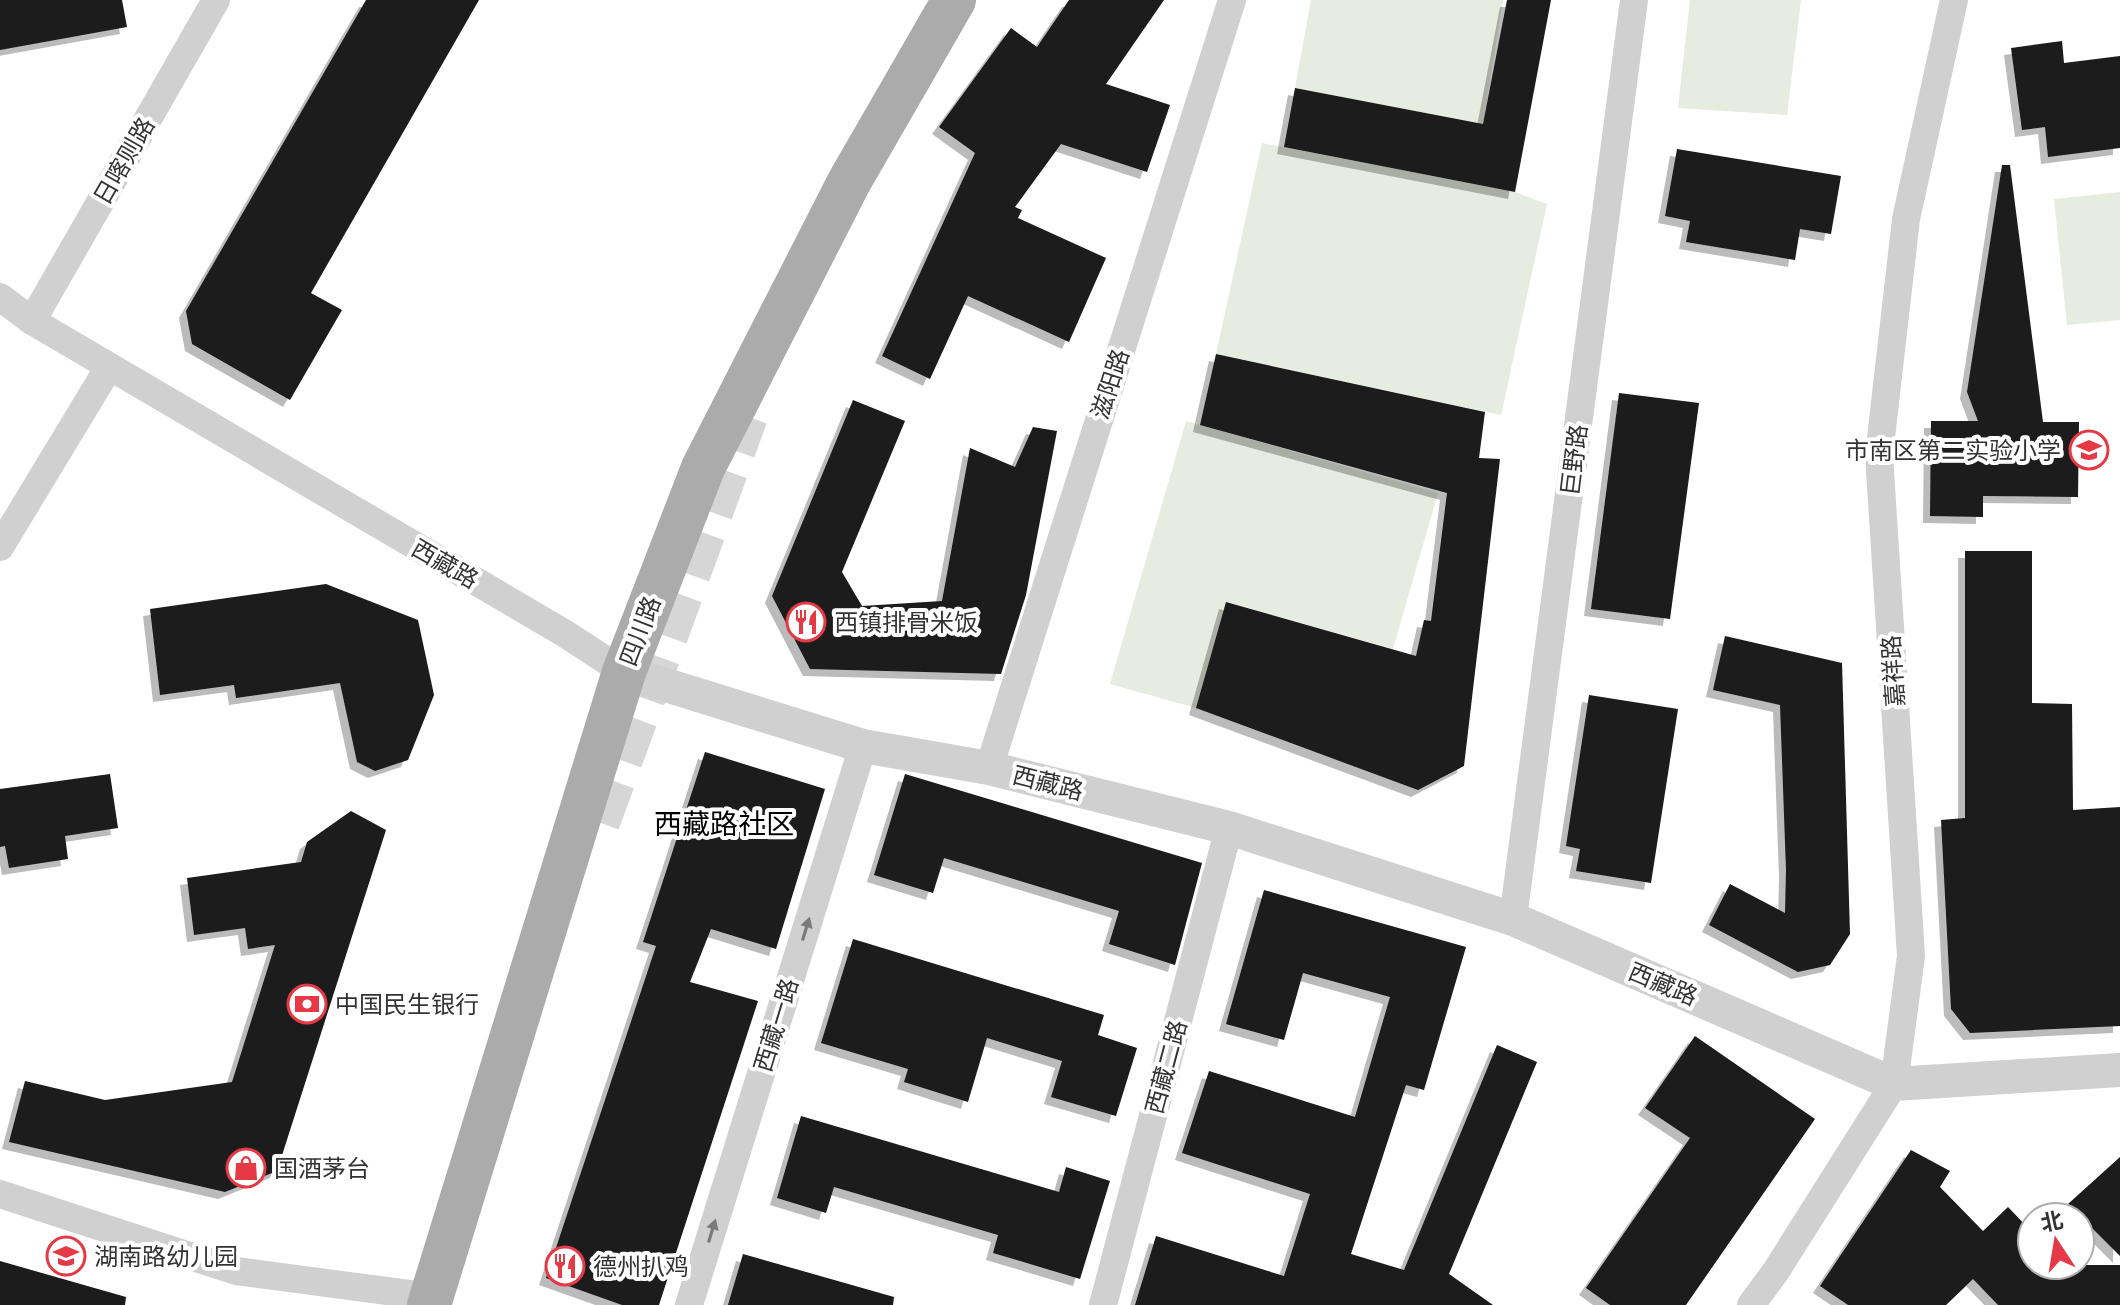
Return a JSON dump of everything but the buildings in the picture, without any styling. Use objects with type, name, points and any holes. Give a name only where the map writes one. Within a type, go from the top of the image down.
[{"type":"main road","name":"四川路","points":[[439,1302],[624,672],[703,468],[849,182],[954,0]]},
{"type":"street","name":"日喀则路","points":[[32,321],[216,0]]},
{"type":"street","name":"滋阳路","points":[[989,768],[1232,0]]},
{"type":"street","name":"巨野路","points":[[1513,919],[1634,0]]},
{"type":"street","name":"嘉祥路","points":[[1751,1305],[1776,1271],[1894,1084],[1911,956],[1879,455],[1906,219],[1954,0]]},
{"type":"street","name":"西藏路","points":[[0,297],[32,321],[564,633],[624,672],[863,746],[989,768],[1229,828],[1513,919],[1894,1084],[2120,1070]]},
{"type":"street","points":[[0,547],[109,367]]},
{"type":"street","name":"西藏一路","points":[[689,1305],[863,746]]},
{"type":"street","name":"西藏二路","points":[[1103,1305],[1229,828]]},
{"type":"street","points":[[0,1194],[236,1271],[439,1302]]},
{"type":"shaded area","points":[[1311,0],[1503,0],[1483,124],[1295,88]]},
{"type":"shaded area","points":[[1690,0],[1801,0],[1787,115],[1678,108]]},
{"type":"shaded area","points":[[1262,143],[1515,192],[1547,204],[1501,415],[1216,354]]},
{"type":"shaded area","points":[[2120,192],[2120,320],[2067,325],[2054,199]]},
{"type":"shaded area","points":[[1186,421],[1438,493],[1393,649],[1227,602],[1196,708],[1110,684]]},
{"type":"tunnel","points":[[598,822],[746,416]]},
{"type":"place","name":"市南区第二实验小学","points":[[2089,450]]},
{"type":"place","name":"西镇排骨米饭","points":[[806,622]]},
{"type":"place","name":"中国民生银行","points":[[307,1004]]},
{"type":"place","name":"国酒茅台","points":[[246,1168]]},
{"type":"place","name":"湖南路幼儿园","points":[[66,1256]]},
{"type":"place","name":"德州扒鸡","points":[[565,1266]]},
{"type":"district","name":"西藏路社区","points":[[724,824]]}]
